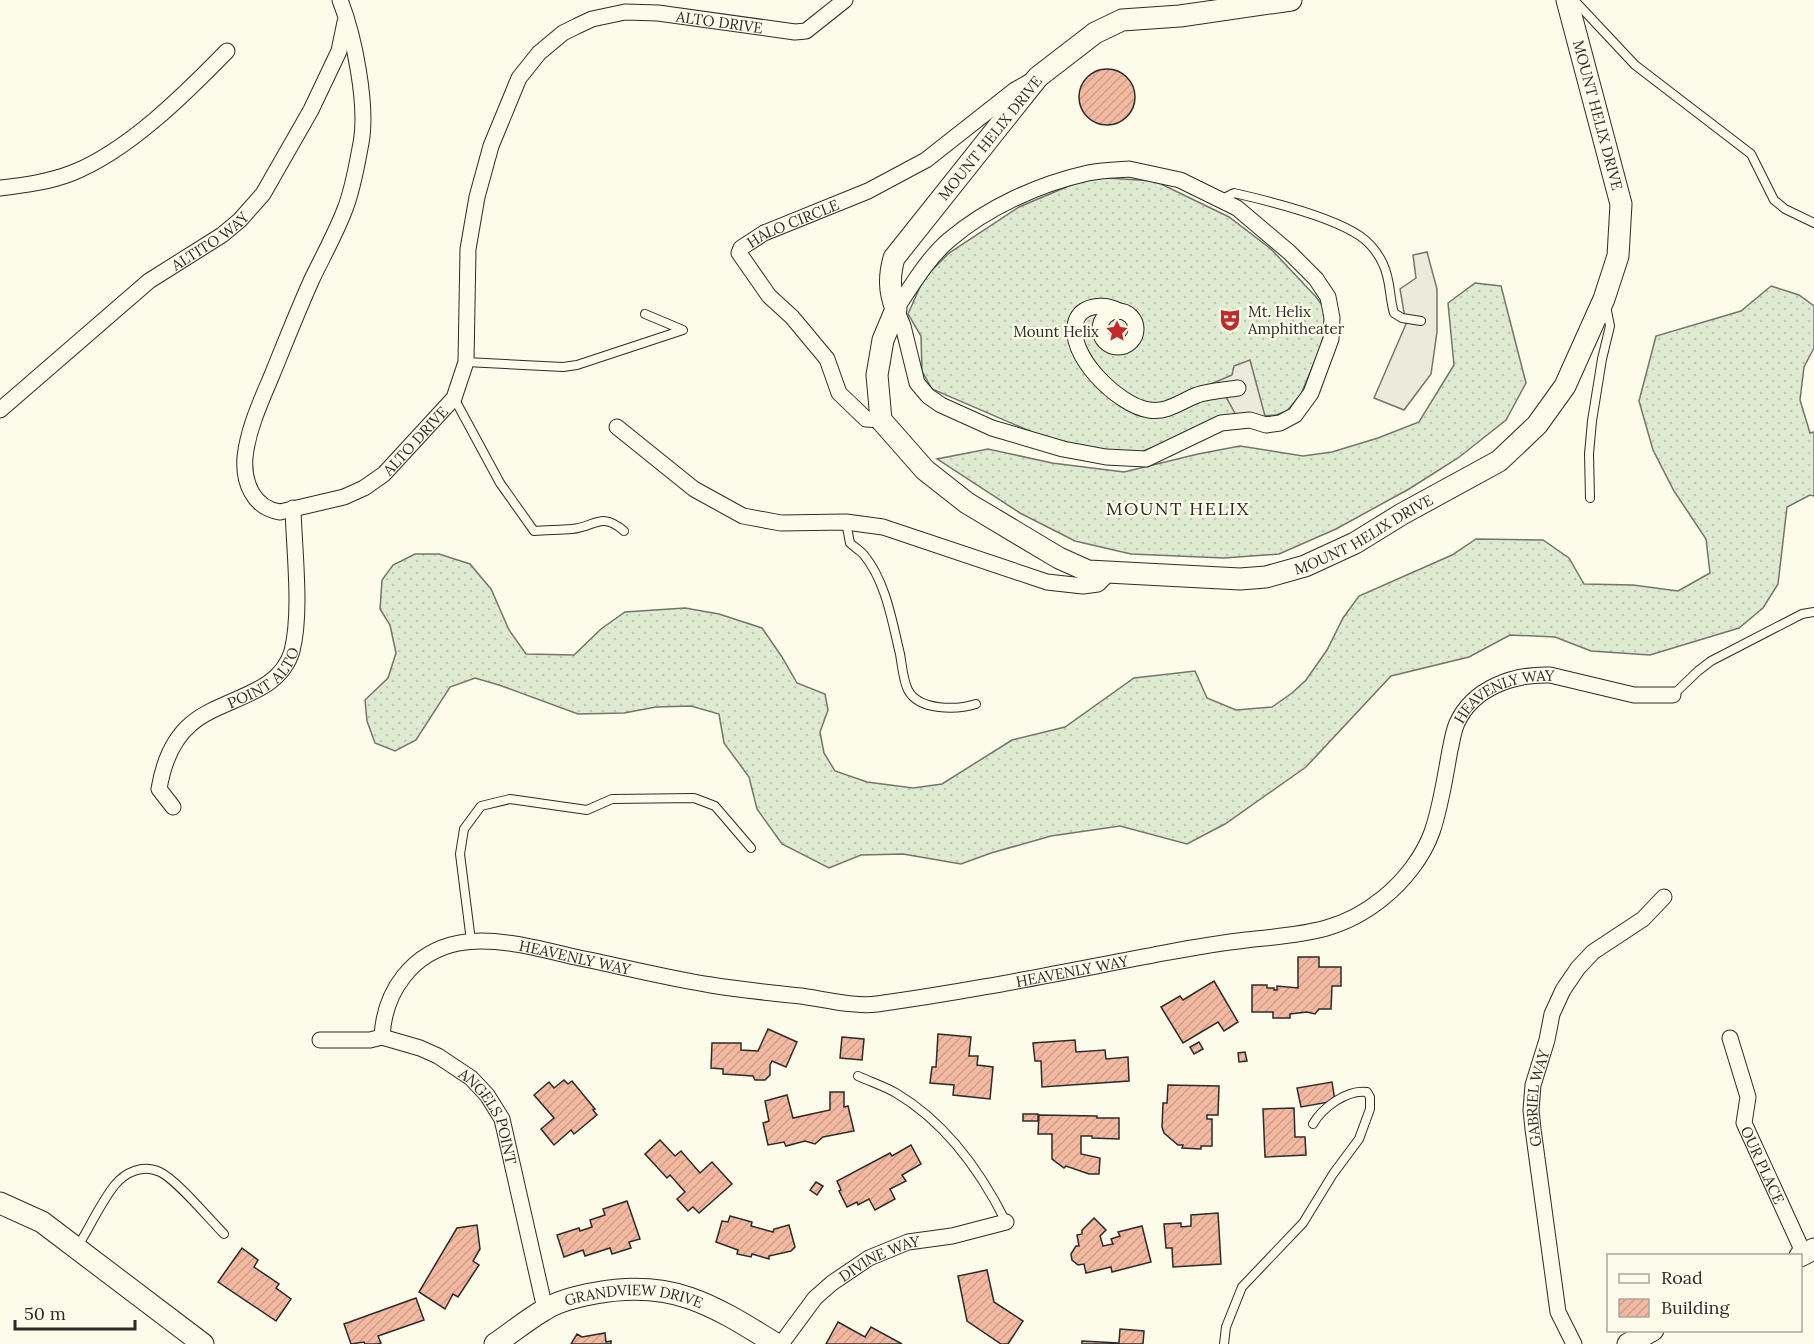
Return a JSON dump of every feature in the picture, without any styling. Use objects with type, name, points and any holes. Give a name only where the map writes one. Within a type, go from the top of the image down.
[{"type":"street","name":"ALTO DRIVE","points":[[339,0],[346,16],[356,54],[362,114],[362,140],[346,208],[304,296],[256,412],[245,458],[249,489],[254,498],[261,505],[280,512],[344,497],[384,474],[454,398],[466,362],[468,249],[477,197],[491,146],[519,78],[539,53],[570,30],[592,19],[609,15],[658,13],[795,32],[806,31],[845,0]]},
{"type":"street","name":"MOUNT HELIX DRIVE","points":[[1291,0],[1180,16],[1122,20],[1095,33],[1038,76],[894,258],[890,273],[891,294],[896,309],[903,327],[917,383],[928,396],[941,405],[992,428],[1063,448],[1106,457],[1146,459],[1221,423],[1250,420],[1266,425],[1280,423],[1295,415],[1311,393],[1326,358],[1331,339],[1332,318],[1328,297],[1316,279],[1289,252],[1237,208],[1180,180],[1130,169],[1090,172],[1029,191],[979,218],[948,241],[912,285],[896,309],[883,340],[877,375],[881,420],[925,470],[967,503],[1059,558],[1088,571],[1240,579],[1266,578],[1305,566],[1355,543],[1402,514],[1499,462],[1526,438],[1565,386],[1604,299],[1618,256],[1621,204],[1568,0]]},
{"type":"street","name":"ALTITO WAY","points":[[0,410],[149,281],[222,235],[240,220],[263,194],[311,110],[339,51],[346,16]]},
{"type":"street","points":[[0,188],[32,185],[72,173],[116,151],[191,87],[227,51]]},
{"type":"street","name":"HALO CIRCLE","points":[[881,420],[866,419],[839,393],[827,359],[792,317],[769,296],[739,253],[741,248],[772,229],[867,191],[926,160],[1015,90],[1038,76]]},
{"type":"street","points":[[1119,311],[1103,306],[1089,308],[1079,314],[1075,325],[1075,340],[1083,359],[1093,372],[1125,401],[1142,409],[1163,410],[1199,395],[1238,388]]},
{"type":"street","points":[[617,427],[694,489],[743,516],[781,523],[846,522],[883,527],[1047,582],[1083,586],[1098,584],[1111,571]]},
{"type":"street","name":"POINT ALTO","points":[[173,807],[159,789],[162,770],[169,753],[190,725],[210,711],[260,688],[281,672],[292,652],[297,614],[293,508]]},
{"type":"street","name":"HEAVENLY WAY","points":[[382,1037],[386,1009],[391,995],[407,971],[424,957],[443,947],[471,941],[515,944],[709,985],[870,1005],[970,990],[1225,943],[1300,935],[1335,926],[1367,910],[1383,898],[1411,869],[1431,835],[1456,725],[1470,704],[1490,688],[1513,678],[1550,675],[1634,695],[1673,695]]},
{"type":"street","name":"GABRIEL WAY","points":[[1574,1344],[1558,1312],[1533,1129],[1531,1110],[1533,1085],[1547,1040],[1552,1014],[1563,990],[1578,968],[1593,952],[1643,919],[1664,897]]},
{"type":"street","name":"ANGELS POINT","points":[[320,1040],[370,1040],[382,1037],[420,1048],[463,1071],[487,1095],[502,1119],[545,1309]]},
{"type":"street","name":"OUR PLACE","points":[[1730,1038],[1748,1097],[1744,1123],[1806,1253]]},
{"type":"street","points":[[0,1203],[42,1222],[203,1344]]},
{"type":"street","name":"DIVINE WAY","points":[[781,1344],[814,1298],[869,1258],[908,1242],[952,1236],[1006,1222]]},
{"type":"street","name":"GRANDVIEW DRIVE","points":[[495,1344],[545,1309],[573,1297],[617,1289],[661,1291],[690,1297],[710,1305],[776,1344]]},
{"type":"street","points":[[1628,1344],[1649,1332]]},
{"type":"lane","points":[[1574,0],[1635,65],[1752,154],[1774,200],[1785,209],[1814,223]]},
{"type":"lane","points":[[1222,199],[1234,193],[1270,202],[1323,219],[1359,236],[1373,248],[1383,264],[1390,282],[1394,313],[1402,318],[1421,321]]},
{"type":"lane","points":[[1590,498],[1589,454],[1592,421],[1602,359],[1610,327],[1604,299]]},
{"type":"lane","points":[[466,362],[563,367],[576,365],[682,330],[645,314]]},
{"type":"lane","points":[[454,398],[500,483],[534,531],[574,529],[597,520],[615,523],[624,531]]},
{"type":"lane","points":[[846,522],[850,543],[862,552],[876,573],[890,611],[909,692],[924,703],[938,707],[953,709],[976,704]]},
{"type":"lane","points":[[1673,695],[1711,661],[1802,614],[1814,612]]},
{"type":"lane","points":[[471,941],[460,854],[464,829],[481,806],[510,799],[587,810],[612,799],[694,798],[715,806],[751,848]]},
{"type":"lane","points":[[858,1076],[895,1092],[924,1113],[968,1159],[991,1192],[1006,1222]]},
{"type":"lane","points":[[1224,1344],[1226,1327],[1242,1287],[1303,1223],[1333,1174],[1359,1139],[1370,1109],[1370,1097],[1367,1092],[1359,1091],[1343,1098],[1319,1113],[1313,1124]]},
{"type":"lane","points":[[77,1249],[115,1184],[132,1171],[141,1168],[159,1172],[170,1179],[224,1234]]},
{"type":"green space","points":[[1090,177],[1155,181],[1229,217],[1271,249],[1317,298],[1324,308],[1325,332],[1301,394],[1287,411],[1276,415],[1226,418],[1141,452],[1091,449],[1039,435],[932,389],[922,371],[921,336],[908,314],[924,278],[949,253],[1019,207]]},
{"type":"green space","points":[[1475,283],[1501,286],[1526,383],[1506,420],[1458,458],[1409,489],[1336,529],[1279,554],[1224,558],[1131,554],[1075,541],[1020,513],[937,459],[988,449],[1052,463],[1124,472],[1240,446],[1303,456],[1332,452],[1378,438],[1419,422],[1454,365],[1448,303]]},
{"type":"green space","points":[[1771,286],[1799,295],[1814,306],[1814,348],[1804,367],[1800,400],[1810,433],[1814,432],[1814,496],[1810,495],[1787,507],[1778,584],[1763,608],[1739,628],[1650,655],[1591,651],[1555,637],[1510,635],[1469,657],[1391,676],[1306,767],[1225,824],[1187,844],[1120,826],[1051,836],[961,864],[903,854],[861,855],[829,868],[782,844],[757,809],[749,777],[724,743],[719,714],[691,706],[656,707],[624,713],[578,714],[475,678],[450,687],[416,740],[395,751],[375,743],[367,721],[365,700],[388,678],[396,653],[390,625],[380,609],[382,580],[393,565],[415,554],[439,554],[470,564],[491,589],[509,630],[526,654],[574,655],[601,629],[625,612],[685,608],[719,614],[762,628],[797,683],[825,694],[828,710],[820,732],[824,753],[835,771],[867,782],[913,788],[942,784],[1012,740],[1065,727],[1134,678],[1195,671],[1207,698],[1236,710],[1272,707],[1306,680],[1359,596],[1452,555],[1476,539],[1543,540],[1569,558],[1584,584],[1633,585],[1678,591],[1710,573],[1706,539],[1674,491],[1653,450],[1639,401],[1656,336],[1741,311]]},
{"type":"shaded area","points":[[1427,252],[1437,289],[1437,332],[1431,374],[1404,410],[1374,398],[1406,324],[1400,289],[1416,278],[1413,255]]},
{"type":"shaded area","points":[[1250,360],[1265,416],[1237,417],[1226,397],[1214,395],[1211,384],[1232,375],[1234,366]]},
{"type":"building","points":[[1101,69],[1113,69],[1127,77],[1135,91],[1133,108],[1127,117],[1113,125],[1101,125],[1084,113],[1079,103],[1079,91],[1091,74]]},
{"type":"building","points":[[1298,957],[1319,957],[1319,967],[1341,967],[1341,986],[1332,986],[1331,1009],[1319,1009],[1315,1014],[1307,1012],[1290,1014],[1290,1018],[1273,1018],[1273,1012],[1252,1012],[1252,985],[1267,985],[1267,988],[1274,988],[1274,990],[1277,990],[1277,986],[1298,988]]},
{"type":"building","points":[[1214,981],[1238,1022],[1224,1031],[1218,1022],[1183,1043],[1161,1007],[1180,996],[1183,1000]]},
{"type":"building","points":[[768,1029],[797,1042],[786,1067],[772,1061],[770,1075],[765,1080],[755,1080],[753,1076],[723,1074],[723,1069],[711,1068],[712,1043],[741,1043],[741,1050],[758,1051]]},
{"type":"building","points":[[938,1034],[971,1037],[969,1056],[978,1056],[977,1065],[993,1067],[990,1099],[953,1095],[954,1085],[930,1083],[932,1067],[936,1067]]},
{"type":"building","points":[[842,1037],[864,1039],[862,1060],[840,1058]]},
{"type":"building","points":[[1075,1040],[1076,1052],[1105,1050],[1106,1059],[1128,1057],[1129,1081],[1042,1087],[1041,1061],[1035,1061],[1033,1043]]},
{"type":"building","points":[[1199,1042],[1203,1049],[1194,1054],[1190,1047]]},
{"type":"building","points":[[1245,1052],[1247,1061],[1239,1062],[1238,1053]]},
{"type":"building","points":[[564,1080],[568,1084],[572,1081],[595,1109],[593,1110],[597,1115],[574,1134],[571,1130],[554,1145],[541,1129],[554,1118],[534,1095],[549,1082],[554,1088]]},
{"type":"building","points":[[1332,1082],[1335,1101],[1301,1107],[1297,1088]]},
{"type":"building","points":[[1168,1085],[1219,1086],[1218,1115],[1207,1115],[1207,1119],[1212,1119],[1212,1146],[1201,1146],[1201,1149],[1182,1148],[1183,1145],[1178,1145],[1164,1133],[1163,1103],[1167,1103]]},
{"type":"building","points":[[830,1092],[844,1092],[844,1107],[848,1106],[854,1131],[823,1137],[815,1144],[805,1141],[786,1146],[784,1142],[768,1145],[763,1123],[769,1121],[765,1101],[787,1095],[793,1118],[830,1110]]},
{"type":"building","points":[[1294,1108],[1295,1137],[1305,1137],[1306,1155],[1265,1157],[1263,1109]]},
{"type":"building","points":[[1023,1114],[1038,1114],[1038,1121],[1023,1121]]},
{"type":"building","points":[[1039,1115],[1119,1118],[1119,1139],[1081,1136],[1081,1154],[1100,1158],[1099,1174],[1089,1174],[1066,1166],[1064,1168],[1052,1159],[1052,1134],[1038,1134]]},
{"type":"building","points":[[660,1140],[675,1156],[681,1151],[700,1173],[712,1162],[732,1184],[699,1213],[693,1207],[688,1211],[677,1199],[685,1192],[670,1175],[667,1178],[645,1154]]},
{"type":"building","points":[[911,1145],[921,1164],[902,1175],[906,1181],[890,1189],[895,1199],[875,1210],[869,1199],[858,1205],[857,1202],[847,1207],[837,1181],[890,1153],[892,1156]]},
{"type":"building","points":[[816,1182],[823,1186],[817,1195],[810,1190]]},
{"type":"building","points":[[627,1201],[640,1239],[629,1242],[631,1248],[612,1254],[610,1248],[585,1256],[583,1250],[564,1257],[557,1235],[579,1228],[580,1231],[592,1227],[590,1220],[605,1215],[603,1209]]},
{"type":"building","points":[[1218,1213],[1221,1264],[1173,1267],[1172,1248],[1166,1248],[1164,1224],[1181,1223],[1181,1227],[1191,1226],[1191,1215]]},
{"type":"building","points":[[730,1216],[752,1222],[751,1226],[773,1232],[774,1229],[789,1225],[795,1247],[791,1251],[769,1256],[769,1259],[752,1254],[751,1257],[737,1254],[738,1250],[716,1242],[722,1221],[728,1222]]},
{"type":"building","points":[[1094,1218],[1106,1230],[1100,1236],[1103,1246],[1113,1244],[1111,1239],[1120,1236],[1118,1232],[1142,1226],[1151,1262],[1112,1272],[1111,1267],[1086,1273],[1084,1264],[1078,1265],[1072,1260],[1071,1254],[1076,1246],[1079,1246],[1077,1235],[1082,1234],[1082,1230]]},
{"type":"building","points":[[477,1225],[480,1249],[473,1261],[479,1265],[458,1297],[453,1294],[445,1309],[419,1292],[457,1228]]},
{"type":"building","points":[[242,1248],[258,1260],[254,1267],[279,1284],[276,1288],[291,1299],[276,1321],[218,1282]]},
{"type":"building","points":[[987,1270],[994,1302],[1023,1321],[1008,1344],[1001,1344],[967,1321],[958,1276]]},
{"type":"building","points":[[416,1298],[424,1320],[378,1336],[381,1343],[351,1344],[344,1324]]},
{"type":"building","points":[[838,1322],[865,1337],[871,1327],[902,1344],[826,1344]]},
{"type":"building","points":[[1120,1329],[1144,1331],[1143,1344],[1082,1344],[1082,1341],[1119,1343]]},
{"type":"building","points":[[605,1333],[606,1342],[611,1341],[611,1344],[571,1344],[577,1334],[582,1337]]},
{"type":"place","name":"Mt. Helix Amphitheater","points":[[1230,320]]},
{"type":"place","name":"Mount Helix","points":[[1117,331]]},
{"type":"district","name":"MOUNT HELIX","points":[[1178,508]]}]
